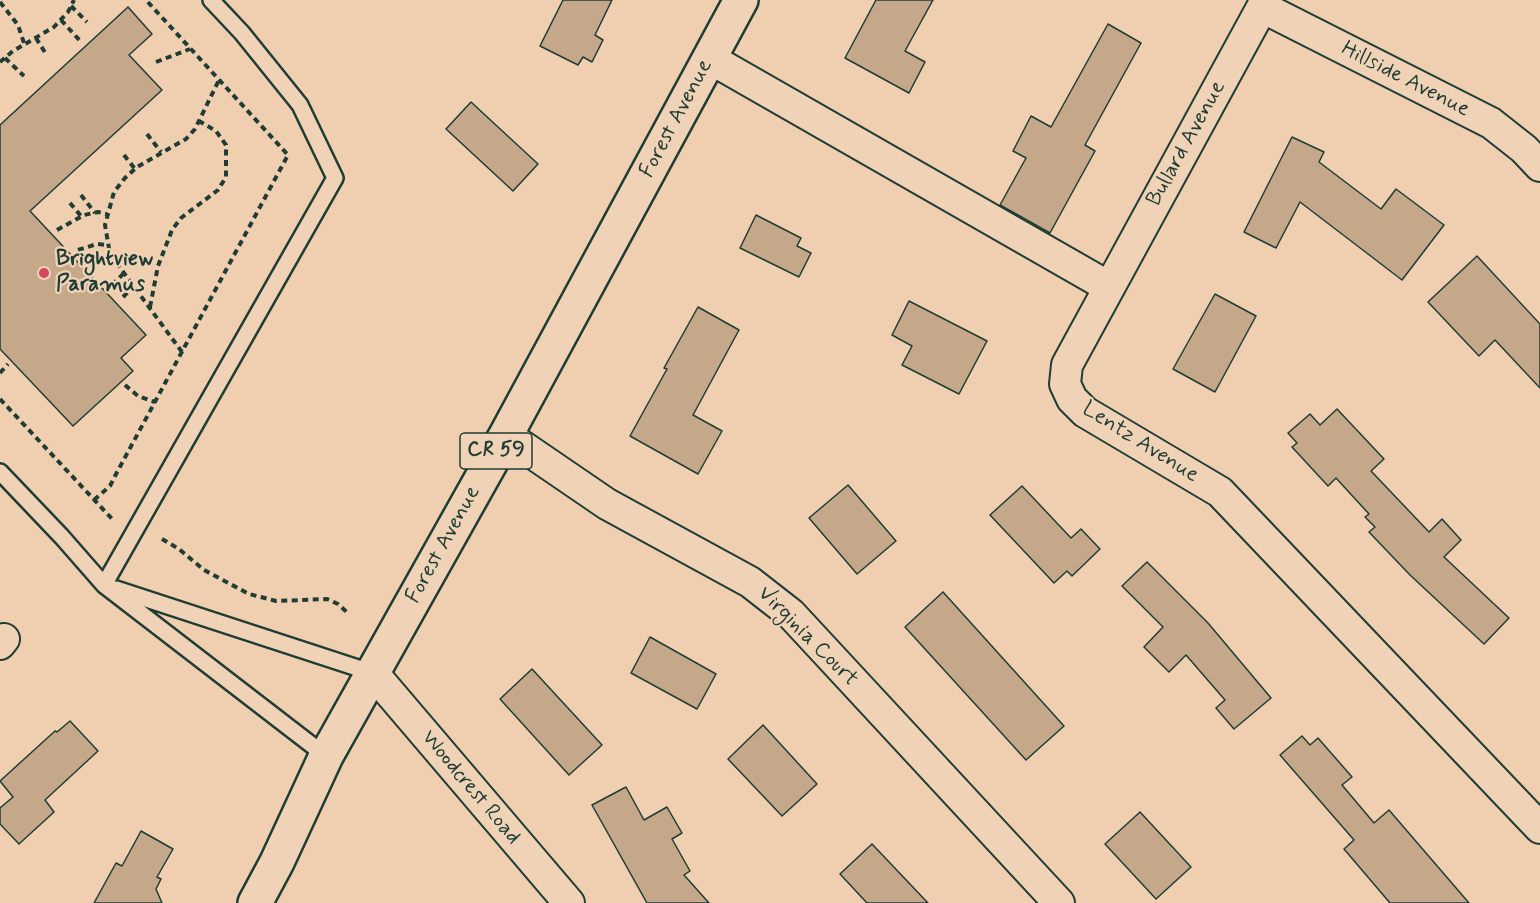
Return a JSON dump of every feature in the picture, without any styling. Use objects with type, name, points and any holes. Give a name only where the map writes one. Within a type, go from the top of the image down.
[{"type":"main road","name":"Forest Avenue","points":[[255,903],[277,862],[326,756],[506,435],[709,58],[736,3]]},
{"type":"street","name":"Hillside Avenue","points":[[1264,4],[1491,123],[1524,149],[1540,166]]},
{"type":"street","name":"Bullard Avenue","points":[[1109,287],[1264,4]]},
{"type":"street","points":[[709,58],[1109,287]]},
{"type":"street","name":"Lentz Avenue","points":[[1109,287],[1067,365],[1065,384],[1071,399],[1085,412],[1220,492],[1540,828]]},
{"type":"street","name":"Virginia Court","points":[[506,435],[607,504],[750,582],[791,614],[1059,903]]},
{"type":"street","name":"Woodcrest Road","points":[[372,673],[569,903]]},
{"type":"lane","points":[[104,585],[335,178],[300,105],[242,33],[211,0]]},
{"type":"lane","points":[[0,472],[104,585],[326,756]]},
{"type":"lane","points":[[104,585],[372,673]]},
{"type":"path","points":[[0,62],[54,27],[74,0]]},
{"type":"path","points":[[94,500],[110,486],[288,155],[146,0]]},
{"type":"path","points":[[0,2],[18,25],[25,46]]},
{"type":"path","points":[[71,6],[87,22]]},
{"type":"path","points":[[61,20],[82,43]]},
{"type":"path","points":[[36,38],[46,54]]},
{"type":"path","points":[[156,62],[190,49]]},
{"type":"path","points":[[5,58],[24,76]]},
{"type":"path","points":[[182,352],[110,254],[105,225],[114,192],[125,178],[161,152],[186,139],[199,121],[219,80]]},
{"type":"path","points":[[150,308],[158,266],[171,230],[181,218],[218,190],[226,177],[226,145],[216,131],[199,121]]},
{"type":"path","points":[[147,134],[161,152]]},
{"type":"path","points":[[124,154],[135,169]]},
{"type":"path","points":[[81,195],[95,213]]},
{"type":"path","points":[[70,203],[81,216]]},
{"type":"path","points":[[57,230],[81,216],[95,213],[107,214]]},
{"type":"path","points":[[78,250],[97,244],[108,245]]},
{"type":"path","points":[[112,285],[124,273]]},
{"type":"path","points":[[123,297],[134,286]]},
{"type":"path","points":[[0,373],[8,364]]},
{"type":"path","points":[[125,385],[138,396],[155,402]]},
{"type":"path","points":[[0,399],[120,528]]},
{"type":"path","points":[[162,539],[179,549],[204,570],[249,594],[276,601],[327,599],[338,604],[348,613]]},
{"type":"building","points":[[563,0],[612,0],[595,35],[603,40],[592,62],[583,57],[578,65],[540,46]]},
{"type":"building","points":[[876,0],[933,0],[905,51],[925,62],[909,93],[845,58]]},
{"type":"building","name":"Brightview Paramus","points":[[128,7],[152,34],[129,55],[162,90],[30,211],[146,335],[121,358],[133,371],[73,426],[0,349],[0,125]]},
{"type":"building","points":[[1108,24],[1141,43],[1085,145],[1095,151],[1050,233],[1000,205],[1026,158],[1013,151],[1031,116],[1051,127]]},
{"type":"building","points":[[471,102],[538,164],[513,191],[446,129]]},
{"type":"building","points":[[1292,137],[1324,152],[1319,162],[1381,209],[1396,189],[1444,225],[1402,280],[1300,202],[1276,248],[1244,232]]},
{"type":"building","points":[[756,215],[801,238],[797,246],[811,253],[799,277],[740,248]]},
{"type":"building","points":[[1477,256],[1540,324],[1540,388],[1495,340],[1479,356],[1428,302]]},
{"type":"building","points":[[1215,294],[1256,316],[1215,392],[1173,369]]},
{"type":"building","points":[[909,301],[987,341],[959,394],[902,365],[912,346],[892,335]]},
{"type":"building","points":[[698,307],[739,330],[693,415],[722,431],[698,474],[630,436]]},
{"type":"building","points":[[1337,409],[1384,459],[1371,471],[1429,532],[1442,519],[1461,540],[1444,557],[1509,618],[1484,644],[1410,575],[1369,532],[1375,527],[1365,517],[1369,514],[1336,478],[1328,486],[1292,447],[1297,443],[1288,433],[1310,414],[1320,425]]},
{"type":"building","points":[[848,485],[896,541],[857,574],[809,518]]},
{"type":"building","points":[[1022,486],[1071,538],[1081,529],[1100,549],[1072,576],[1067,571],[1054,583],[990,515]]},
{"type":"building","points":[[1147,562],[1208,623],[1271,698],[1234,729],[1216,708],[1225,700],[1186,655],[1169,672],[1144,647],[1163,627],[1122,586]]},
{"type":"building","points":[[943,592],[1064,726],[1026,760],[905,627]]},
{"type":"building","points":[[650,637],[716,674],[697,709],[631,673]]},
{"type":"building","points":[[532,669],[602,745],[569,775],[500,699]]},
{"type":"building","points":[[70,721],[98,751],[45,800],[54,812],[19,844],[0,824],[0,808],[13,797],[0,781],[55,731],[57,732]]},
{"type":"building","points":[[763,725],[817,784],[782,816],[728,759]]},
{"type":"building","points":[[1302,736],[1310,745],[1318,738],[1352,777],[1342,785],[1374,823],[1389,810],[1469,903],[1390,903],[1344,849],[1354,840],[1280,755]]},
{"type":"building","points":[[626,787],[644,820],[667,807],[682,833],[672,839],[690,871],[684,875],[709,903],[647,903],[592,805]]},
{"type":"building","points":[[1140,812],[1191,867],[1156,899],[1105,844]]},
{"type":"building","points":[[141,831],[173,849],[157,877],[161,879],[156,889],[162,903],[94,903],[116,863],[122,866]]},
{"type":"building","points":[[872,844],[928,903],[867,903],[840,874]]},
{"type":"place","name":"Brightview Paramus","points":[[44,273]]}]
